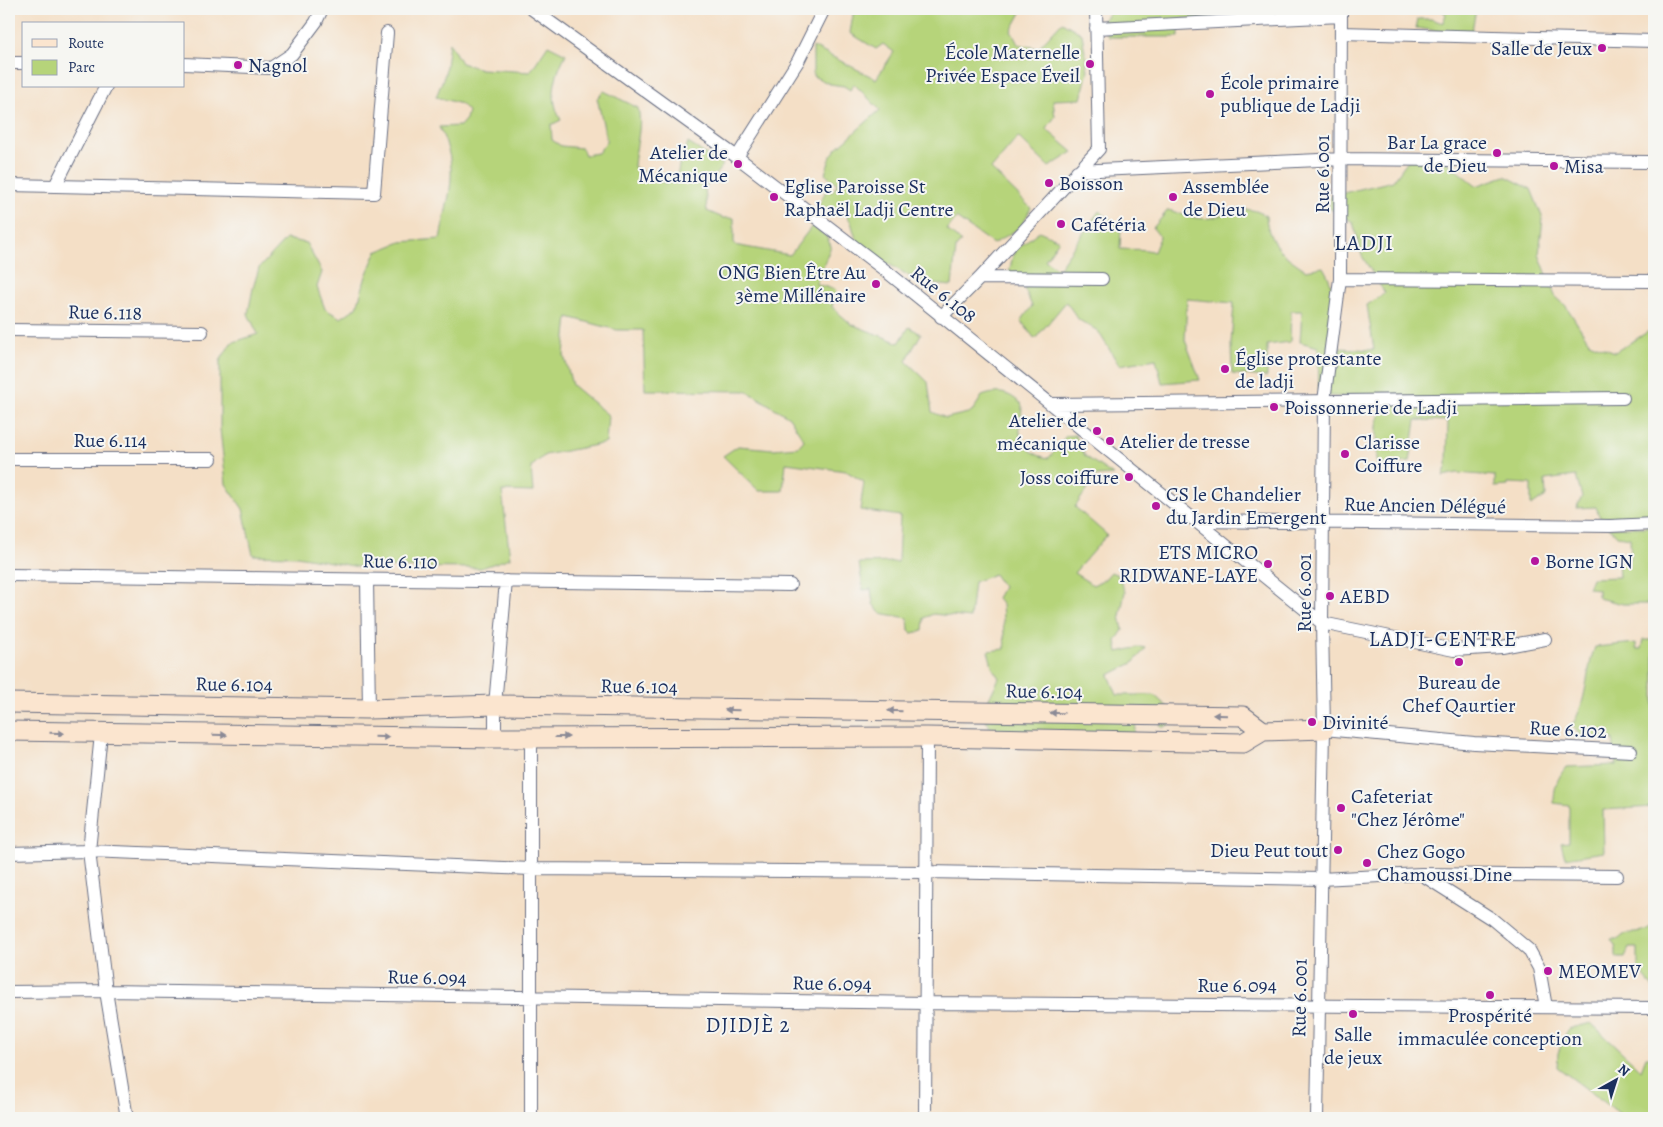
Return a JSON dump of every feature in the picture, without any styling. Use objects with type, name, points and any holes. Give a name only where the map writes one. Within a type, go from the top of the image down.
[{"type":"street","points":[[185,64],[271,68],[292,54],[316,22],[322,9]]},
{"type":"street","name":"Rue 6.108","points":[[532,9],[737,157],[886,271],[1322,623]]},
{"type":"street","points":[[737,157],[798,61],[824,9]]},
{"type":"street","points":[[941,317],[980,278],[1099,149],[1096,9]]},
{"type":"street","points":[[1096,28],[1341,12]]},
{"type":"street","name":"Rue 6.001","points":[[1317,1118],[1324,729],[1322,623],[1324,401],[1340,279],[1341,12]]},
{"type":"street","points":[[9,185],[374,193],[387,33]]},
{"type":"street","points":[[1341,33],[1654,41]]},
{"type":"street","points":[[9,64],[22,63]]},
{"type":"street","points":[[55,186],[105,88]]},
{"type":"street","points":[[1077,171],[1340,159],[1648,162]]},
{"type":"street","points":[[980,278],[1102,278]]},
{"type":"street","points":[[1340,279],[1654,281]]},
{"type":"street","name":"Rue 6.118","points":[[9,330],[202,332]]},
{"type":"street","points":[[1052,404],[1623,398]]},
{"type":"street","name":"Rue 6.114","points":[[9,459],[212,459]]},
{"type":"street","name":"Rue Ancien Délégué","points":[[1196,521],[1654,524]]},
{"type":"street","name":"Rue 6.110","points":[[9,575],[790,585]]},
{"type":"street","points":[[367,580],[368,709]]},
{"type":"street","points":[[495,738],[495,705],[506,581]]},
{"type":"street","points":[[1322,623],[1454,650],[1502,647],[1545,639]]},
{"type":"street","name":"Rue 6.104","points":[[9,703],[368,709],[495,705],[1243,716],[1263,731]]},
{"type":"street","points":[[9,731],[101,734],[495,738],[928,737],[1243,743],[1263,731],[1324,729]]},
{"type":"street","name":"Rue 6.102","points":[[1324,729],[1474,743],[1631,751]]},
{"type":"street","points":[[101,734],[89,851],[106,991],[128,1118]]},
{"type":"street","points":[[530,737],[532,869],[531,1118]]},
{"type":"street","points":[[925,1118],[928,737]]},
{"type":"street","points":[[9,852],[89,851],[532,869],[927,872],[1320,878],[1421,874],[1617,876]]},
{"type":"street","points":[[1421,874],[1492,919],[1529,950],[1539,968],[1546,1007]]},
{"type":"street","name":"Rue 6.094","points":[[9,992],[106,991],[926,1003],[1318,1004],[1654,1008]]},
{"type":"green space","points":[[854,9],[891,9],[914,13],[918,9],[1023,9],[1011,31],[1018,44],[1038,48],[1062,22],[1082,34],[1088,71],[1081,99],[1053,100],[1055,117],[1046,129],[1073,152],[1049,167],[1018,137],[991,169],[1031,208],[1021,227],[993,244],[956,218],[947,230],[961,241],[956,248],[952,286],[921,283],[858,246],[851,222],[841,206],[829,214],[818,206],[827,189],[832,192],[838,184],[825,174],[831,156],[837,148],[880,110],[854,84],[850,90],[844,86],[830,84],[813,76],[813,47],[876,79],[894,52],[883,44],[876,49],[850,33]]},
{"type":"green space","points":[[1112,9],[1246,9],[1240,19],[1179,19],[1179,37],[1109,37],[1101,23]]},
{"type":"green space","points":[[1440,9],[1476,9],[1471,36],[1416,28],[1418,19],[1431,19],[1443,23],[1446,14]]},
{"type":"green space","points":[[449,42],[461,63],[481,69],[530,72],[548,45],[566,54],[554,86],[555,103],[561,120],[551,125],[552,140],[561,146],[582,148],[585,155],[598,153],[607,141],[597,98],[604,91],[638,108],[639,129],[634,167],[665,183],[676,182],[680,161],[688,143],[723,165],[705,188],[707,211],[723,218],[734,218],[734,245],[790,255],[812,226],[826,236],[831,246],[816,284],[836,290],[832,307],[851,324],[899,343],[909,327],[921,334],[906,361],[928,382],[932,412],[946,418],[972,412],[982,396],[1004,393],[1013,397],[1022,405],[1021,438],[1030,450],[1039,456],[1049,458],[1066,436],[1075,435],[1085,456],[1113,475],[1096,476],[1075,507],[1107,535],[1074,573],[1093,585],[1105,579],[1111,572],[1118,575],[1125,592],[1120,616],[1123,630],[1116,641],[1118,652],[1140,647],[1146,648],[1133,663],[1109,675],[1117,695],[1154,695],[1171,710],[1170,724],[1162,728],[1156,713],[1137,718],[1132,745],[999,746],[982,713],[999,678],[993,669],[988,651],[1005,649],[1002,604],[997,598],[1003,587],[994,574],[974,582],[970,618],[933,614],[924,618],[923,631],[912,633],[909,630],[908,618],[880,613],[873,604],[871,589],[863,590],[859,563],[898,562],[900,516],[860,510],[864,482],[846,471],[786,463],[783,491],[759,491],[723,456],[738,446],[773,449],[798,447],[804,440],[789,417],[747,391],[645,390],[643,330],[617,330],[568,317],[564,355],[572,385],[608,415],[606,443],[545,455],[531,467],[533,492],[502,491],[510,558],[481,568],[359,567],[297,556],[253,555],[243,509],[226,484],[220,429],[220,361],[231,343],[258,334],[248,314],[253,288],[259,268],[286,239],[306,243],[322,272],[317,287],[325,309],[341,318],[357,307],[366,276],[376,252],[401,242],[440,239],[449,195],[451,169],[446,142],[439,127],[460,126],[466,119],[468,111],[461,104],[436,97],[445,74]]},
{"type":"green space","points":[[1408,160],[1444,160],[1476,186],[1505,176],[1531,189],[1543,219],[1539,254],[1555,296],[1566,306],[1589,342],[1615,352],[1654,328],[1654,552],[1651,557],[1654,569],[1654,807],[1603,810],[1604,852],[1565,858],[1561,843],[1569,842],[1569,805],[1554,803],[1555,788],[1558,779],[1566,767],[1616,765],[1613,739],[1582,738],[1572,725],[1584,697],[1589,667],[1595,647],[1636,643],[1636,649],[1641,649],[1643,640],[1653,640],[1652,604],[1623,604],[1598,598],[1598,589],[1588,588],[1592,578],[1619,577],[1618,559],[1631,558],[1630,538],[1617,536],[1609,527],[1648,527],[1642,515],[1600,518],[1596,507],[1576,508],[1582,497],[1576,476],[1545,480],[1546,496],[1531,506],[1531,484],[1508,483],[1508,486],[1495,487],[1495,476],[1457,473],[1443,476],[1447,465],[1448,421],[1416,420],[1410,462],[1377,465],[1377,426],[1384,400],[1319,395],[1318,347],[1300,342],[1302,311],[1291,311],[1290,342],[1267,345],[1267,377],[1232,374],[1231,344],[1234,303],[1187,299],[1185,340],[1200,380],[1162,383],[1156,359],[1119,365],[1098,331],[1079,320],[1066,302],[1035,339],[1021,321],[1032,306],[1024,288],[1009,273],[1014,251],[1039,231],[1059,240],[1045,260],[1058,269],[1099,211],[1121,227],[1120,249],[1154,252],[1160,237],[1153,228],[1168,210],[1194,218],[1205,219],[1238,211],[1251,210],[1266,216],[1267,226],[1273,241],[1290,259],[1306,270],[1323,267],[1335,296],[1338,348],[1374,350],[1367,305],[1385,293],[1362,256],[1353,222],[1329,208],[1331,196],[1393,181]]},
{"type":"green space","points":[[1654,924],[1654,989],[1638,968],[1638,948],[1629,948],[1625,957],[1616,957],[1616,947],[1611,939],[1619,939],[1627,933],[1645,930]]},
{"type":"green space","points":[[1591,1023],[1641,1070],[1646,1057],[1654,1057],[1654,1118],[1619,1118],[1619,1113],[1557,1067],[1558,1053],[1568,1029]]},
{"type":"place","name":"Salle de Jeux","points":[[1602,48]]},
{"type":"place","name":"École Maternelle Privée Espace Éveil","points":[[1090,64]]},
{"type":"place","name":"Nagnol","points":[[238,65]]},
{"type":"place","name":"École primaire publique de Ladji","points":[[1210,94]]},
{"type":"place","name":"Bar La grace de Dieu","points":[[1497,153]]},
{"type":"place","name":"Atelier de Mécanique","points":[[738,164]]},
{"type":"place","name":"Misa","points":[[1554,166]]},
{"type":"place","name":"Boisson","points":[[1049,183]]},
{"type":"place","name":"Eglise Paroisse St Raphaël Ladji Centre","points":[[774,197]]},
{"type":"place","name":"Assemblée de Dieu","points":[[1173,197]]},
{"type":"place","name":"Cafétéria","points":[[1061,224]]},
{"type":"place","name":"ONG Bien Être Au 3ème Millénaire","points":[[876,284]]},
{"type":"place","name":"Église protestante de ladji","points":[[1225,369]]},
{"type":"place","name":"Poissonnerie de Ladji","points":[[1274,407]]},
{"type":"place","name":"Atelier de mécanique","points":[[1097,431]]},
{"type":"place","name":"Atelier de tresse","points":[[1110,441]]},
{"type":"place","name":"Clarisse Coiffure","points":[[1345,454]]},
{"type":"place","name":"Joss coiffure","points":[[1129,477]]},
{"type":"place","name":"CS le Chandelier du Jardin Emergent","points":[[1156,506]]},
{"type":"place","name":"Borne IGN","points":[[1535,561]]},
{"type":"place","name":"ETS MICRO RIDWANE-LAYE","points":[[1268,564]]},
{"type":"place","name":"AEBD","points":[[1330,596]]},
{"type":"place","name":"Bureau de Chef Qaurtier","points":[[1459,662]]},
{"type":"place","name":"Divinité","points":[[1312,722]]},
{"type":"place","name":"Cafeteriat \"Chez Jérôme\"","points":[[1341,808]]},
{"type":"place","name":"Dieu Peut tout","points":[[1338,850]]},
{"type":"place","name":"Chez Gogo Chamoussi Dine","points":[[1367,863]]},
{"type":"place","name":"MEOMEV","points":[[1548,971]]},
{"type":"place","name":"Prospérité immaculée conception","points":[[1490,995]]},
{"type":"place","name":"Salle de jeux","points":[[1353,1014]]},
{"type":"district","name":"LADJI","points":[[1364,242]]},
{"type":"district","name":"LADJI-CENTRE","points":[[1443,639]]},
{"type":"district","name":"DJIDJÈ 2","points":[[748,1025]]}]
